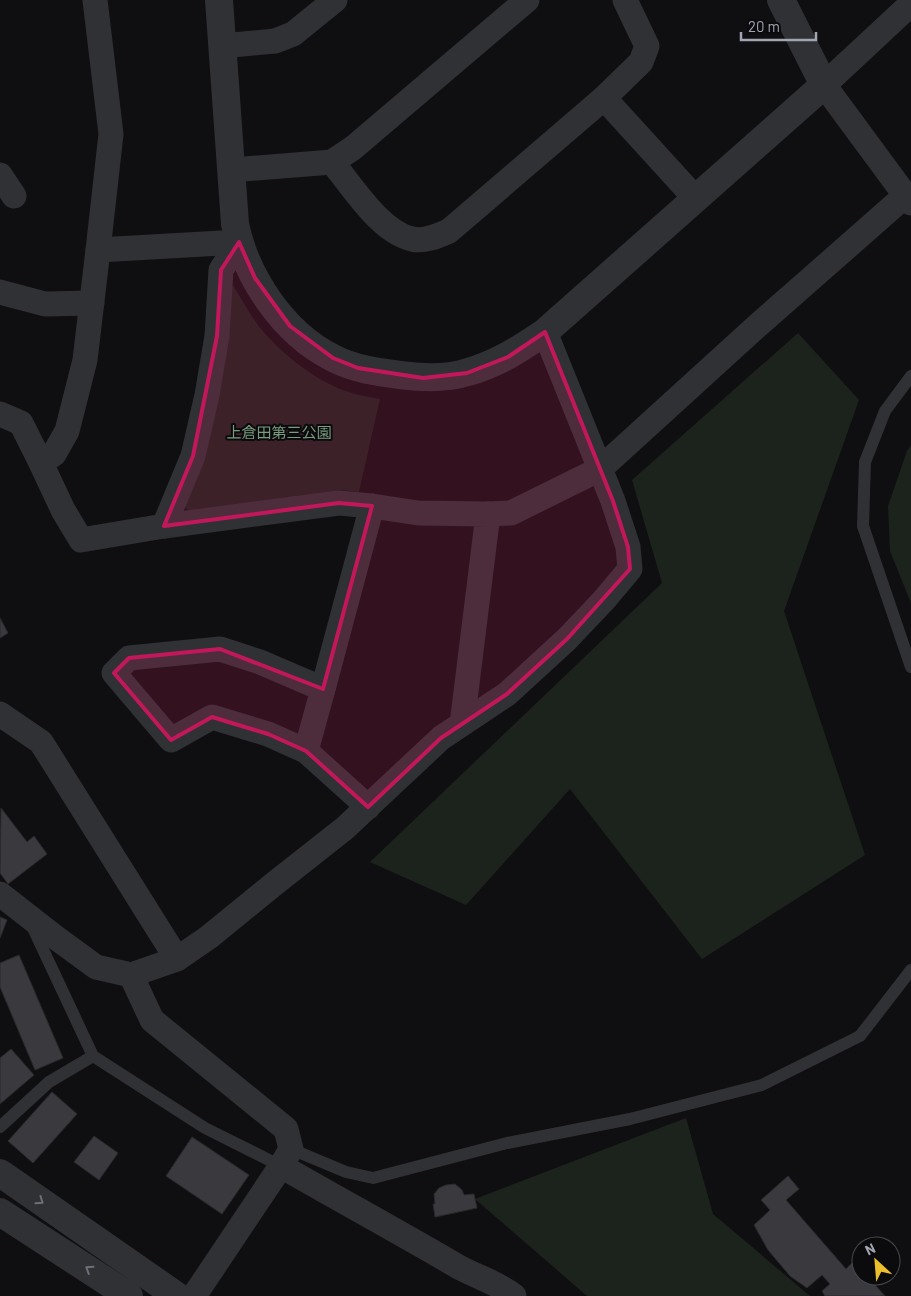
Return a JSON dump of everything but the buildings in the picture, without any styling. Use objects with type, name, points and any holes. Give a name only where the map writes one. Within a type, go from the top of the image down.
[{"type":"street","points":[[41,463],[54,454],[67,431],[85,360],[92,303],[111,134],[95,0]]},
{"type":"street","points":[[219,0],[235,224],[239,242],[255,278],[273,307],[290,326],[310,343],[333,358],[358,368],[423,378],[467,373],[508,357],[545,332],[824,85],[911,4]]},
{"type":"street","points":[[222,46],[275,41],[293,34],[335,0]]},
{"type":"street","points":[[232,170],[332,162],[353,148],[527,0]]},
{"type":"street","points":[[332,162],[380,221],[400,235],[414,240],[433,238],[449,231],[604,98],[641,62],[647,46],[625,0]]},
{"type":"street","points":[[0,414],[21,424],[63,510],[81,540],[164,526],[338,503],[418,513],[511,513],[600,469],[756,327],[908,199],[824,85],[781,0]]},
{"type":"street","points":[[604,98],[696,199]]},
{"type":"street","points":[[0,175],[14,196]]},
{"type":"street","points":[[98,250],[239,242]]},
{"type":"street","points":[[164,526],[193,456],[207,396],[217,336],[221,270],[239,242]]},
{"type":"street","points":[[0,292],[45,304],[92,303]]},
{"type":"street","points":[[0,894],[96,967],[131,976],[178,959],[209,937],[345,828],[441,738],[507,694],[547,658],[604,600],[630,569],[628,547],[613,501],[545,332]]},
{"type":"street","points":[[306,751],[372,506]]},
{"type":"street","points":[[462,724],[488,514]]},
{"type":"street","points":[[323,690],[260,662],[220,649],[130,658],[114,672],[171,740],[212,717],[268,734],[306,751],[368,807]]},
{"type":"street","points":[[0,714],[41,742],[178,959]]},
{"type":"street","points":[[131,976],[152,1020],[286,1128],[286,1158],[194,1296]]},
{"type":"street","points":[[286,1158],[380,1224],[462,1269],[503,1287],[514,1296]]},
{"type":"street","points":[[0,1173],[177,1296]]},
{"type":"street","points":[[0,1212],[130,1296]]},
{"type":"lane","points":[[911,376],[885,411],[865,462],[863,526],[911,667]]},
{"type":"lane","points":[[26,914],[93,1056],[204,1128],[286,1158],[373,1178],[507,1142],[630,1119],[762,1085],[860,1036],[911,970]]},
{"type":"lane","points":[[0,1128],[49,1082],[93,1056]]},
{"type":"highlighted area","points":[[239,242],[255,278],[290,326],[333,358],[358,368],[423,378],[467,373],[508,357],[545,332],[613,501],[628,547],[630,569],[567,639],[507,694],[441,738],[368,807],[306,751],[268,734],[212,717],[171,740],[114,673],[129,658],[220,649],[323,689],[372,506],[339,503],[164,526],[193,456],[217,336],[221,270]]},
{"type":"green space","name":"上倉田第三公園","points":[[229,279],[250,314],[266,335],[297,364],[334,386],[354,394],[380,399],[359,492],[342,490],[191,513],[181,503]]},
{"type":"green space","points":[[798,333],[859,400],[784,611],[865,855],[702,959],[570,789],[466,905],[370,862],[662,583],[632,480]]},
{"type":"green space","points":[[911,445],[911,603],[890,551],[888,506],[907,451]]},
{"type":"green space","points":[[686,1118],[713,1214],[810,1296],[587,1296],[475,1199]]}]
